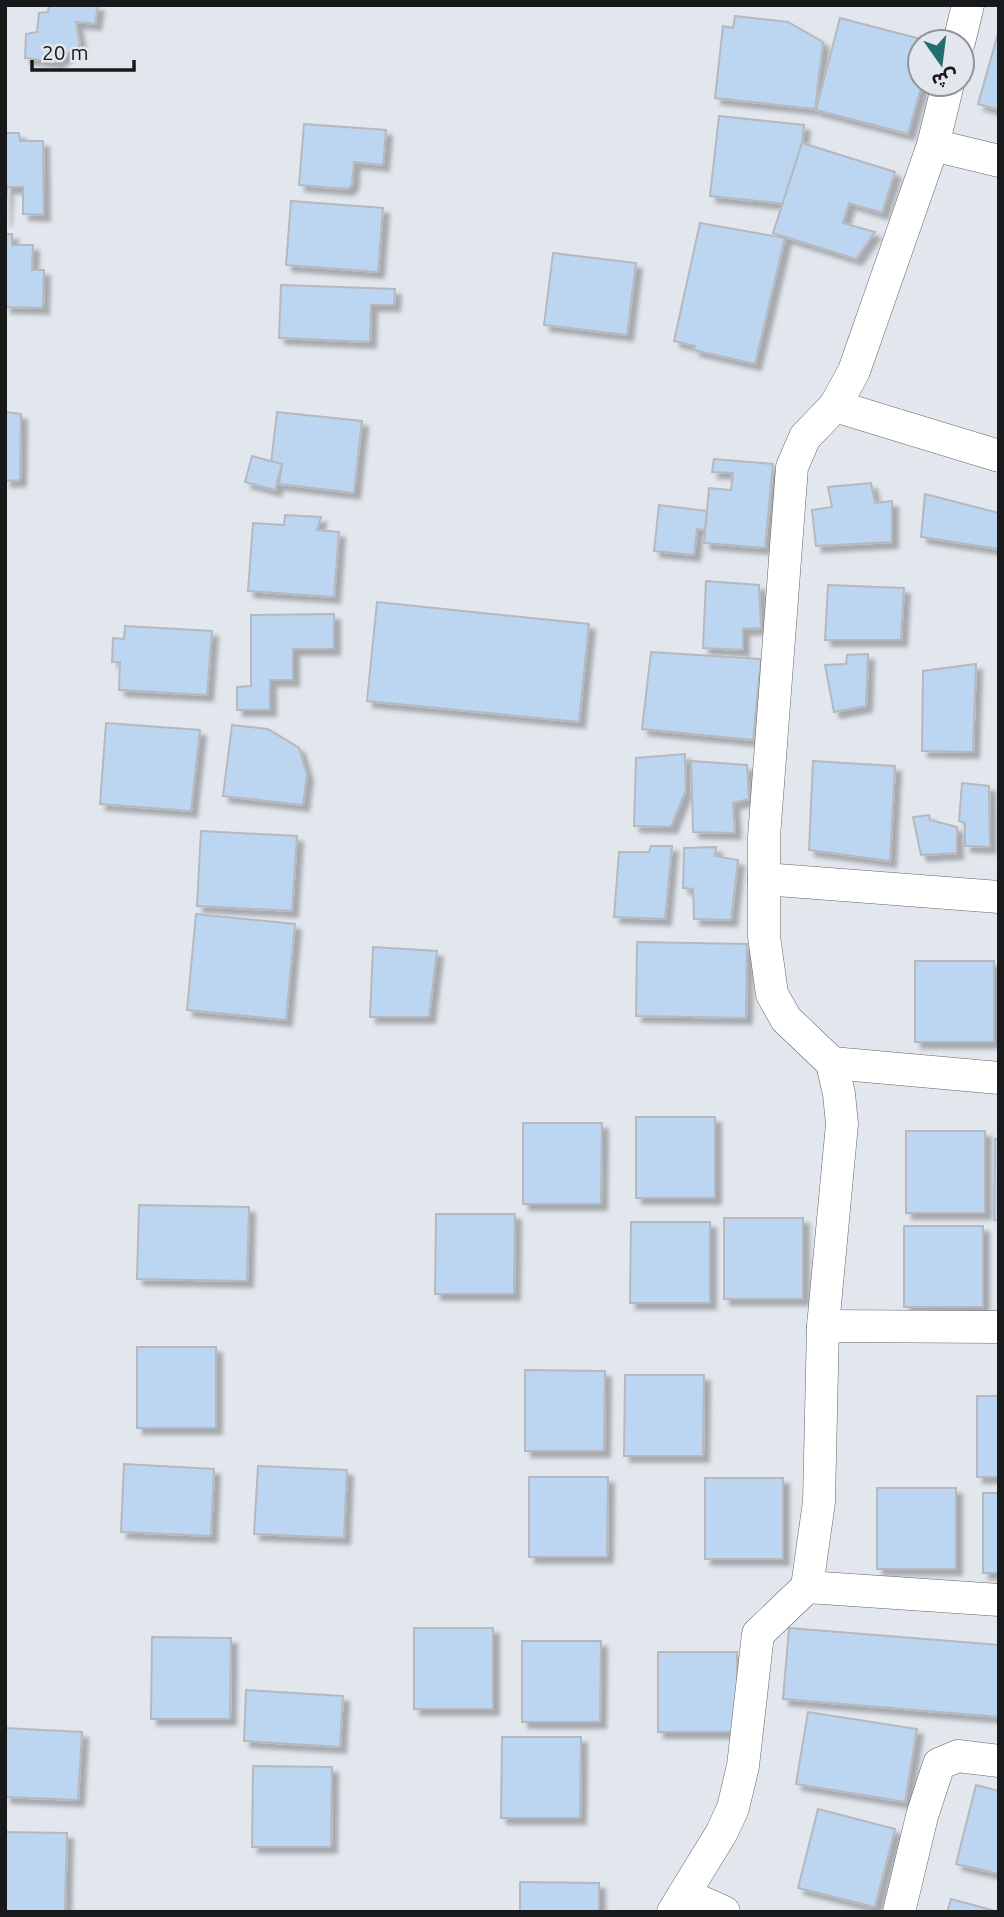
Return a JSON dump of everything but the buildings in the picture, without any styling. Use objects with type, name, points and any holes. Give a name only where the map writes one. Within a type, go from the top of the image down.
[{"type":"street","points":[[962,28],[968,5]]},
{"type":"street","points":[[724,1912],[679,1903],[722,1832],[739,1789],[758,1634],[807,1587],[819,1502],[823,1326],[842,1124],[832,1063],[786,1019],[772,994],[764,936],[764,878],[792,467],[805,437],[835,406],[854,371],[933,145],[945,98]]},
{"type":"street","points":[[933,145],[999,162]]},
{"type":"street","points":[[835,406],[999,456]]},
{"type":"street","points":[[764,878],[999,897]]},
{"type":"street","points":[[832,1063],[999,1078]]},
{"type":"street","points":[[823,1326],[999,1327]]},
{"type":"street","points":[[807,1587],[999,1600]]},
{"type":"street","points":[[899,1912],[922,1816],[939,1764],[958,1756],[999,1761]]}]
